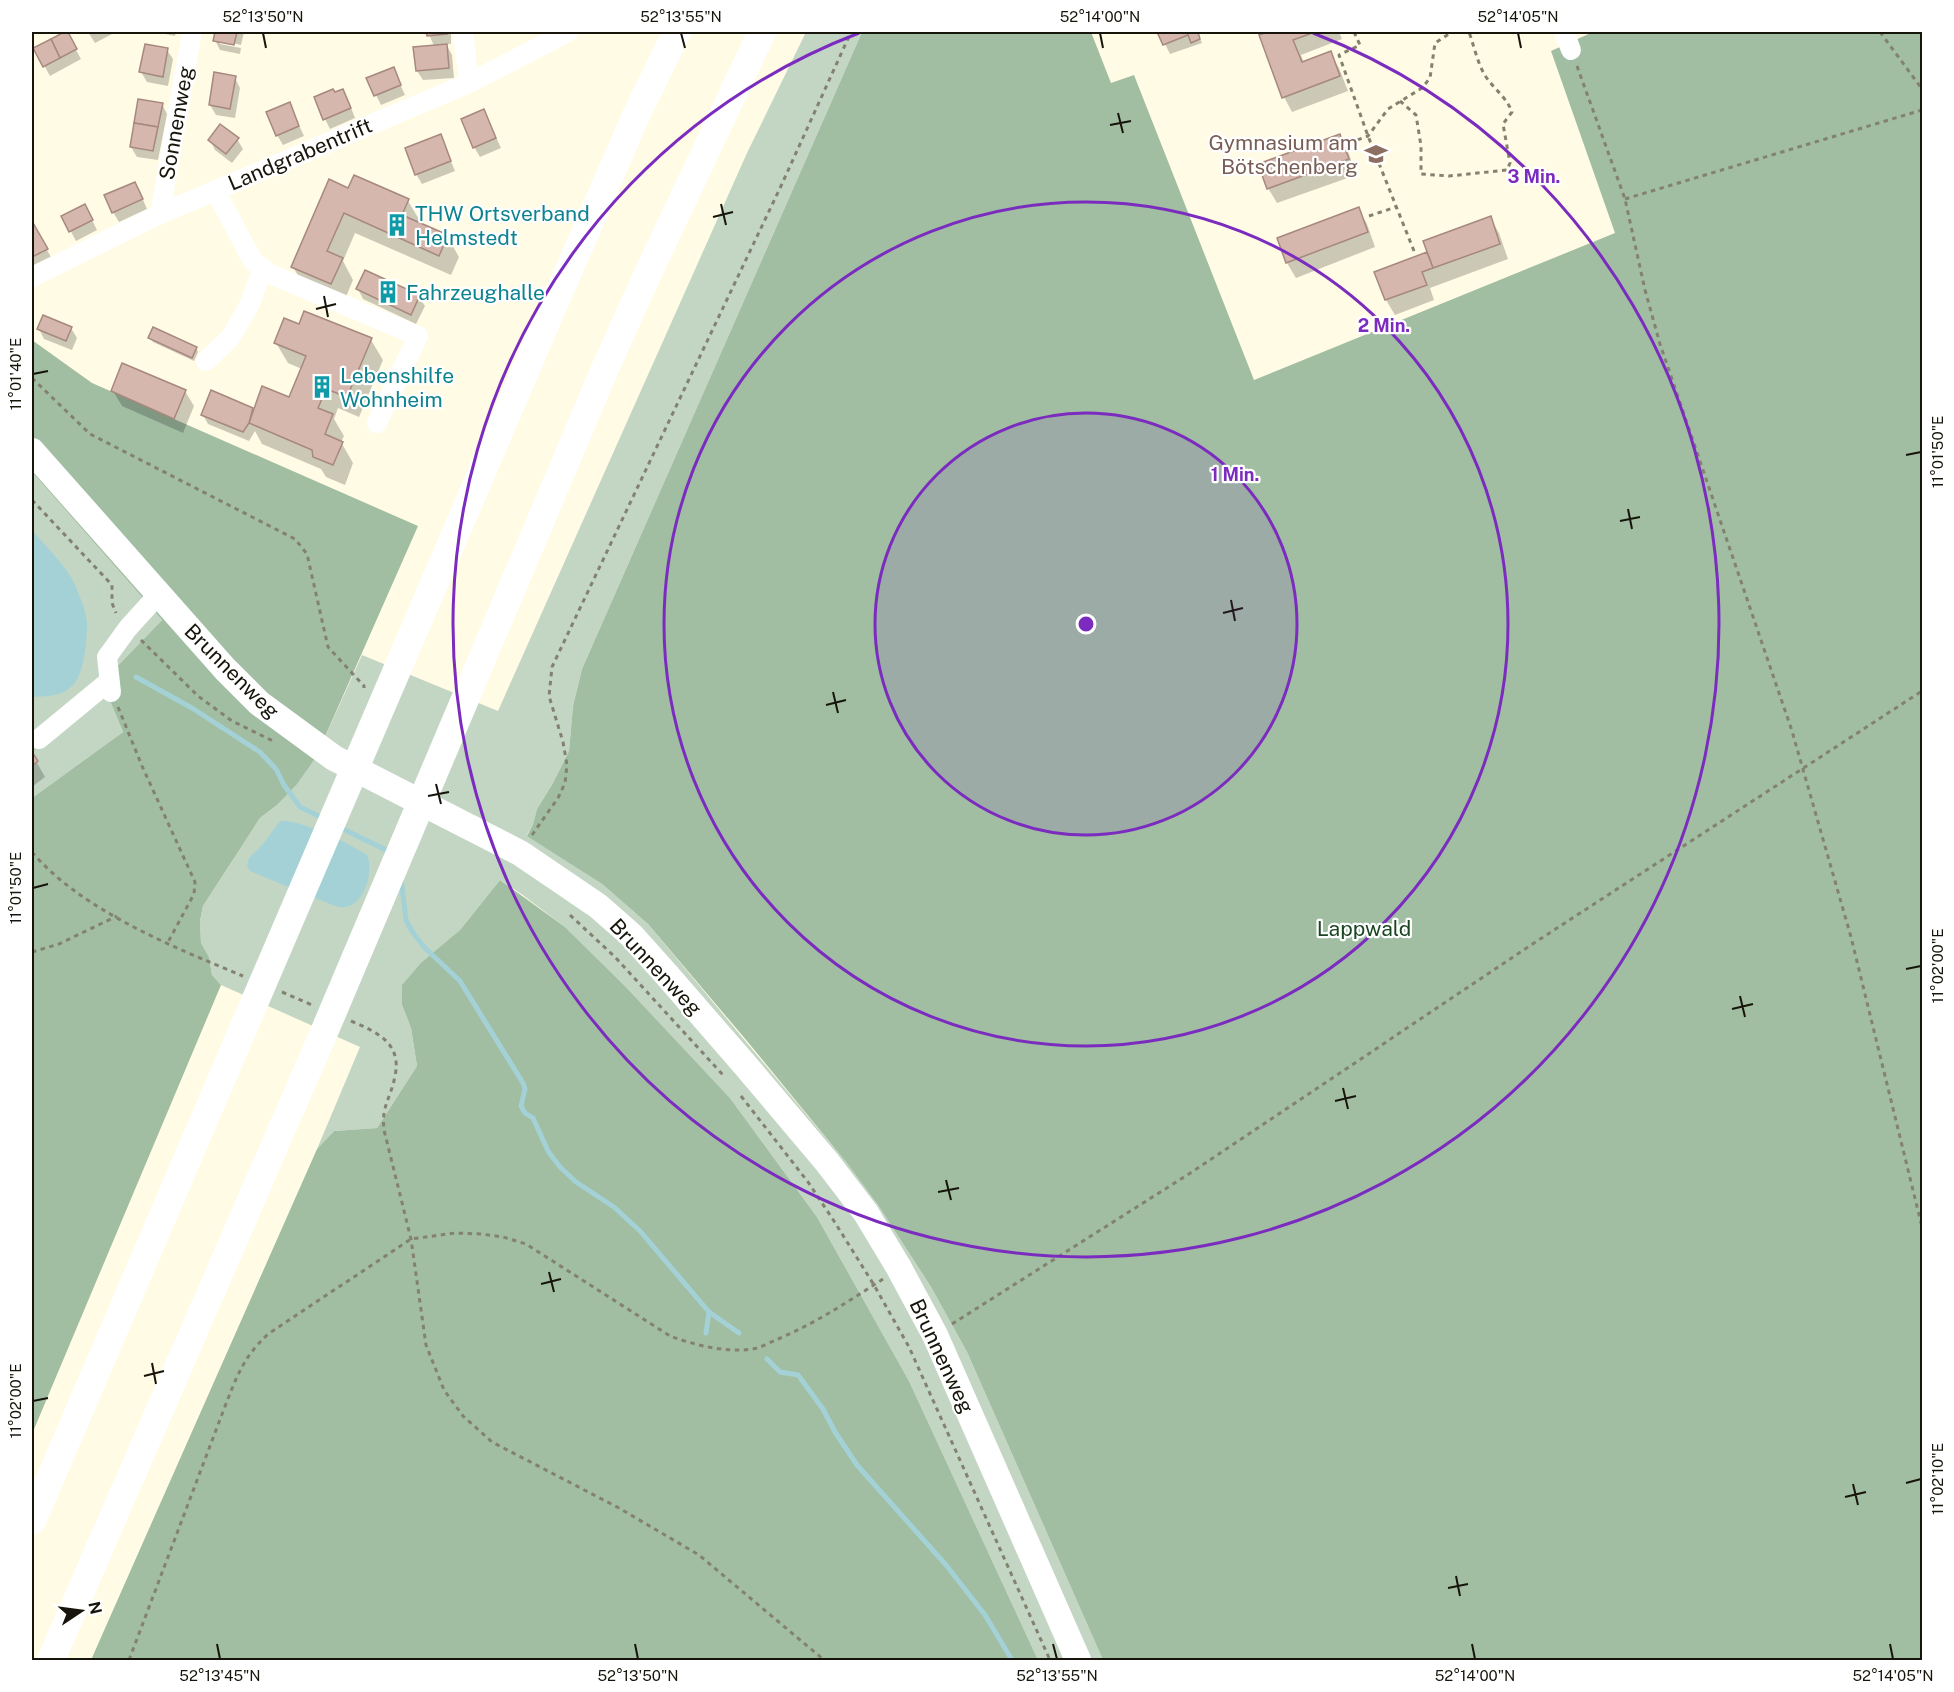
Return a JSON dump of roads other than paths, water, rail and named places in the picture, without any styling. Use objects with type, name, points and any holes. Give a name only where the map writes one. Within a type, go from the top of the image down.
[{"type":"highway","points":[[32,1521],[629,133],[677,32]]},
{"type":"highway","points":[[51,1660],[325,1030],[607,364],[762,32]]},
{"type":"main road","name":"Brunnenweg","points":[[32,451],[158,595],[259,703],[334,758],[520,853],[598,906],[631,935],[666,974],[827,1162],[866,1213],[935,1335],[1078,1660]]},
{"type":"street","name":"Sonnenweg","points":[[160,214],[192,32]]},
{"type":"street","points":[[463,32],[469,83]]},
{"type":"street","name":"Landgrabentrift","points":[[32,277],[160,214],[469,83],[568,32]]},
{"type":"street","points":[[215,190],[253,261],[268,273],[418,336],[377,423]]},
{"type":"street","points":[[206,361],[230,338],[249,306],[262,268]]},
{"type":"street","points":[[39,739],[109,687],[107,657],[128,628],[158,595]]},
{"type":"water","points":[[32,530],[71,577],[83,605],[87,625],[84,658],[75,682],[62,693],[32,697]]},
{"type":"water","points":[[280,821],[312,828],[367,855],[368,878],[363,894],[358,900],[345,907],[336,906],[250,871],[247,865],[249,858]]},
{"type":"waterway","points":[[136,677],[192,708],[260,752],[276,769],[300,807],[323,818]]},
{"type":"waterway","points":[[339,827],[390,852]]},
{"type":"waterway","points":[[401,878],[406,920],[425,948],[460,981],[523,1083],[525,1089],[521,1106],[525,1113],[533,1118],[548,1151],[560,1167],[576,1182],[614,1207],[640,1231],[709,1312],[739,1333]]},
{"type":"waterway","points":[[706,1333],[709,1312]]},
{"type":"waterway","points":[[767,1359],[780,1372],[798,1375],[823,1409],[857,1465],[946,1565],[985,1615],[1012,1660]]},
{"type":"place","name":"Gymnasium am Bötschenberg","points":[[1376,154]]},
{"type":"place","name":"THW Ortsverband Helmstedt","points":[[397,225]]},
{"type":"place","name":"Fahrzeughalle","points":[[388,292]]},
{"type":"place","name":"Lebenshilfe Wohnheim","points":[[322,387]]},
{"type":"park label","name":"Lappwald","points":[[1364,928]]}]
